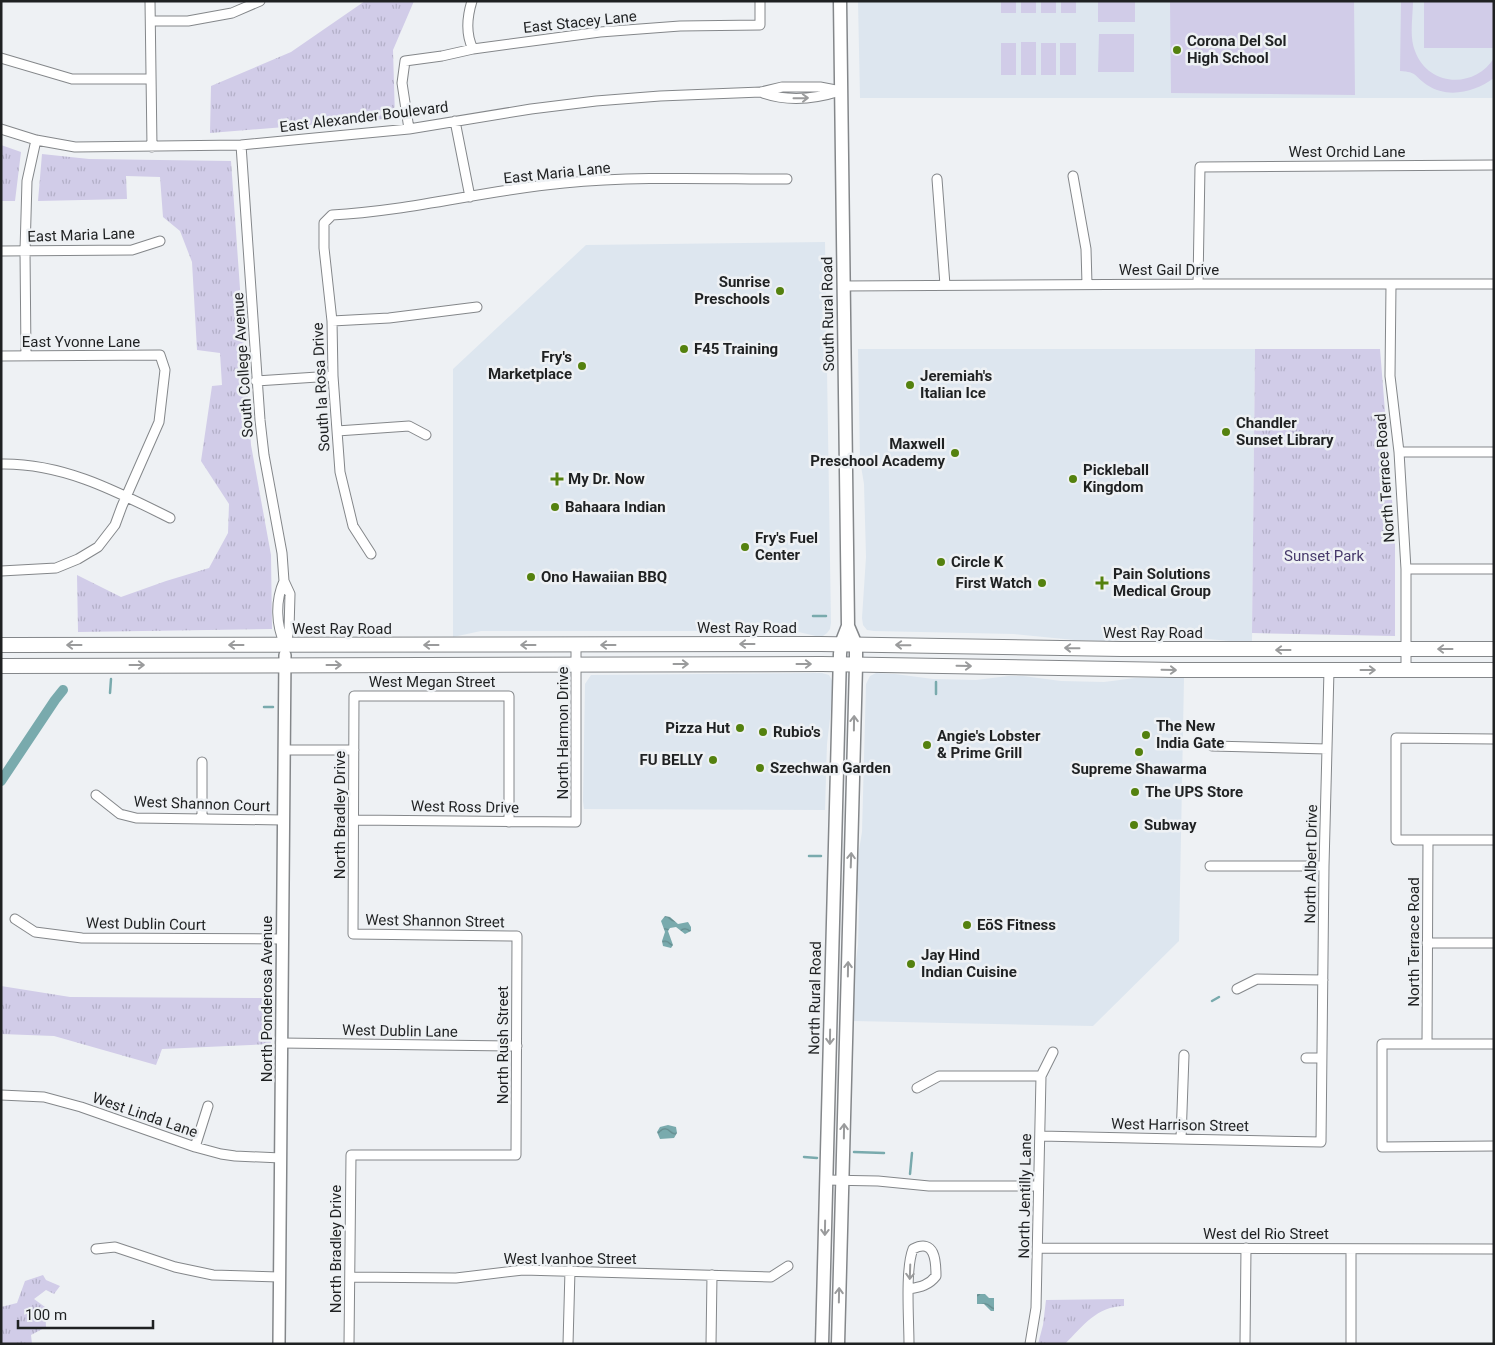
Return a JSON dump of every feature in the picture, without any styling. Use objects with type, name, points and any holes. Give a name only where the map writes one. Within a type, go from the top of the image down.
[{"type":"main road","name":"South Rural Road","points":[[840,1],[848,626],[856,654]]},
{"type":"main road","name":"South Rural Road","points":[[840,654],[848,626]]},
{"type":"main road","name":"West Ray Road","points":[[1,666],[576,645],[840,654],[1121,649],[1494,649]]},
{"type":"main road","name":"West Ray Road","points":[[1,646],[577,665],[856,654],[1120,669],[1494,670]]},
{"type":"main road","points":[[1120,669],[1121,649]]},
{"type":"main road","name":"North Rural Road","points":[[822,1344],[840,654]]},
{"type":"main road","points":[[838,1344],[856,654]]},
{"type":"street","points":[[150,1],[152,147]]},
{"type":"street","points":[[150,21],[188,21],[232,13],[260,1]]},
{"type":"street","points":[[472,1],[467,18],[469,40],[473,49]]},
{"type":"street","name":"East Stacey Lane","points":[[409,129],[402,83],[405,62],[473,49],[600,32],[680,26],[760,25],[760,1]]},
{"type":"street","points":[[1,58],[72,79],[150,79]]},
{"type":"street","name":"East Alexander Boulevard","points":[[1,129],[36,140],[75,147],[241,145],[409,129],[456,120],[596,101],[660,96],[761,92],[782,87],[820,87],[841,90]]},
{"type":"street","points":[[456,120],[470,197]]},
{"type":"street","points":[[26,355],[24,251],[27,181],[36,140]]},
{"type":"street","name":"South College Avenue","points":[[241,145],[256,381],[264,455],[279,535],[284,580],[278,593],[279,630],[285,655]]},
{"type":"street","name":"West Orchid Lane","points":[[1198,284],[1200,167],[1494,165]]},
{"type":"street","points":[[1073,176],[1086,249],[1087,284]]},
{"type":"street","name":"East Maria Lane","points":[[332,215],[369,213],[563,183],[629,180],[787,179]]},
{"type":"street","points":[[937,179],[945,285]]},
{"type":"street","name":"South la Rosa Drive","points":[[332,215],[324,223],[324,248],[332,321],[333,376],[340,472],[353,526],[372,554]]},
{"type":"street","name":"East Maria Lane","points":[[1,252],[132,250],[160,241]]},
{"type":"street","name":"West Gail Drive","points":[[843,286],[1494,284]]},
{"type":"street","name":"North Terrace Road","points":[[1391,285],[1390,376],[1399,452],[1406,569],[1406,670]]},
{"type":"street","points":[[332,321],[389,318],[477,307]]},
{"type":"street","name":"East Yvonne Lane","points":[[1,356],[160,355],[165,370],[159,422],[127,496]]},
{"type":"street","points":[[256,381],[333,376]]},
{"type":"street","points":[[337,431],[409,426],[426,435]]},
{"type":"street","points":[[1399,452],[1494,452]]},
{"type":"street","points":[[1,464],[45,467],[78,476],[127,496],[170,518]]},
{"type":"street","points":[[1,571],[56,568],[85,555],[98,547],[115,525],[127,496]]},
{"type":"street","points":[[1406,569],[1494,569]]},
{"type":"street","name":"North Harmon Drive","points":[[576,645],[576,822]]},
{"type":"street","name":"North Ponderosa Avenue","points":[[279,1344],[281,939],[285,655]]},
{"type":"street","name":"North Albert Drive","points":[[1321,1142],[1324,866],[1329,670]]},
{"type":"street","name":"West Megan Street","points":[[354,696],[510,696],[510,822]]},
{"type":"street","name":"North Bradley Drive","points":[[353,934],[354,696]]},
{"type":"street","points":[[1494,739],[1396,738],[1396,840],[1494,840]]},
{"type":"street","points":[[1212,746],[1327,749]]},
{"type":"street","points":[[284,750],[354,750]]},
{"type":"street","points":[[202,762],[202,819]]},
{"type":"street","name":"West Shannon Court","points":[[96,795],[120,814],[136,818],[284,820]]},
{"type":"street","name":"West Ross Drive","points":[[354,820],[576,822]]},
{"type":"street","name":"North Terrace Road","points":[[1427,1044],[1428,840]]},
{"type":"street","points":[[1210,866],[1324,866]]},
{"type":"street","name":"West Dublin Court","points":[[15,919],[34,932],[82,938],[281,939]]},
{"type":"street","name":"West Shannon Street","points":[[353,934],[517,936]]},
{"type":"street","name":"North Rush Street","points":[[351,1155],[516,1155],[517,936]]},
{"type":"street","points":[[1427,943],[1494,943]]},
{"type":"street","points":[[1237,990],[1257,979],[1323,980]]},
{"type":"street","name":"West Dublin Lane","points":[[281,1043],[517,1046]]},
{"type":"street","points":[[1494,1044],[1382,1044],[1382,1147],[1494,1146]]},
{"type":"street","name":"North Jentilly Lane","points":[[1030,1344],[1036,1308],[1039,1248],[1038,1186],[1041,1076],[1053,1052]]},
{"type":"street","points":[[1181,1139],[1184,1055]]},
{"type":"street","points":[[1306,1058],[1321,1058]]},
{"type":"street","points":[[917,1088],[939,1076],[1041,1076]]},
{"type":"street","name":"West Linda Lane","points":[[1,1094],[44,1097],[195,1147],[235,1156],[281,1158]]},
{"type":"street","points":[[195,1147],[208,1106]]},
{"type":"street","name":"West Harrison Street","points":[[1040,1136],[1321,1142]]},
{"type":"street","name":"North Bradley Drive","points":[[350,1344],[351,1155]]},
{"type":"street","points":[[826,1180],[928,1186],[1038,1186]]},
{"type":"street","points":[[909,1289],[931,1282],[936,1276],[936,1259],[934,1253],[928,1248],[920,1246],[914,1249],[910,1256],[909,1289],[909,1344]]},
{"type":"street","points":[[96,1249],[115,1247],[175,1267],[213,1275],[279,1277]]},
{"type":"street","name":"West del Rio Street","points":[[1039,1248],[1494,1249]]},
{"type":"street","points":[[1245,1344],[1246,1248]]},
{"type":"street","points":[[1351,1249],[1351,1344]]},
{"type":"street","name":"West Ivanhoe Street","points":[[350,1277],[440,1279],[512,1270],[570,1270],[771,1277],[788,1266]]},
{"type":"street","points":[[568,1344],[570,1270]]},
{"type":"street","points":[[711,1344],[712,1275]]},
{"type":"shaded area","name":"Corona Del Sol High School","points":[[858,1],[1494,1],[1494,98],[860,98]]},
{"type":"shaded area","points":[[825,242],[831,623],[827,633],[823,636],[816,636],[794,631],[481,631],[453,637],[453,369],[586,245]]},
{"type":"shaded area","points":[[858,349],[1255,349],[1252,641],[1229,641],[1178,636],[1137,637],[1109,641],[1074,640],[1014,634],[867,630],[863,625],[862,618],[866,557],[864,484],[860,460]]},
{"type":"shaded area","points":[[822,673],[829,675],[834,684],[827,744],[825,810],[584,809],[585,684],[591,675]]},
{"type":"shaded area","points":[[876,673],[933,679],[976,680],[1008,676],[1061,681],[1104,682],[1135,678],[1184,678],[1179,941],[1093,1026],[853,1021],[853,984],[858,945],[859,903],[855,874],[862,832],[866,684],[870,676]]},
{"type":"green space","points":[[365,1],[414,1],[393,50],[395,118],[210,133],[211,86],[291,52]]},
{"type":"green space","points":[[1001,1],[1016,1],[1016,13],[1001,13]]},
{"type":"green space","points":[[1021,1],[1036,1],[1036,13],[1021,13]]},
{"type":"green space","points":[[1041,1],[1056,1],[1056,13],[1041,13]]},
{"type":"green space","points":[[1061,1],[1076,1],[1076,13],[1061,13]]},
{"type":"green space","points":[[1098,1],[1135,1],[1135,22],[1098,22]]},
{"type":"green space","points":[[1170,1],[1354,1],[1355,95],[1171,93]]},
{"type":"green space","points":[[1401,1],[1413,1],[1413,45],[1421,63],[1430,72],[1452,80],[1464,79],[1486,68],[1494,58],[1494,78],[1470,90],[1452,93],[1427,85],[1413,73],[1400,71]]},
{"type":"green space","points":[[1424,1],[1493,1],[1493,48],[1424,48]]},
{"type":"green space","points":[[1099,34],[1134,34],[1134,72],[1098,72]]},
{"type":"green space","points":[[1021,42],[1036,42],[1036,75],[1021,75]]},
{"type":"green space","points":[[1001,43],[1016,43],[1016,75],[1001,75]]},
{"type":"green space","points":[[1041,43],[1056,43],[1056,75],[1041,75]]},
{"type":"green space","points":[[1060,43],[1076,43],[1076,75],[1060,75]]},
{"type":"green space","points":[[1,145],[21,152],[15,201],[1,201]]},
{"type":"green space","points":[[42,154],[89,159],[231,161],[251,445],[271,555],[272,629],[78,632],[77,575],[121,597],[209,568],[228,533],[229,504],[201,461],[212,386],[222,385],[220,353],[197,350],[192,262],[180,231],[163,217],[160,177],[126,176],[127,199],[38,201]]},
{"type":"green space","name":"Sunset Park","points":[[1255,349],[1380,349],[1395,537],[1395,636],[1252,633]]},
{"type":"green space","points":[[1348,544],[1369,544],[1369,578],[1348,578]]},
{"type":"green space","points":[[1,986],[70,997],[270,998],[271,1044],[162,1049],[156,1065],[54,1036],[1,1034]]},
{"type":"green space","points":[[43,1275],[46,1280],[60,1286],[54,1294],[46,1290],[34,1299],[45,1307],[46,1327],[31,1335],[32,1344],[1,1344],[1,1307],[17,1303],[25,1281]]},
{"type":"green space","points":[[1124,1299],[1124,1306],[1106,1309],[1098,1313],[1084,1324],[1065,1344],[1038,1344],[1043,1325],[1046,1300]]},
{"type":"water","points":[[665,916],[670,917],[678,924],[688,922],[691,927],[691,931],[685,934],[676,927],[670,928],[668,931],[673,945],[671,948],[663,946],[662,941],[665,932],[661,921]]},
{"type":"water","points":[[668,1125],[676,1127],[677,1133],[674,1138],[660,1139],[657,1132],[660,1127]]},
{"type":"water","points":[[977,1294],[985,1294],[989,1298],[994,1298],[994,1311],[991,1311],[984,1304],[977,1304]]},
{"type":"waterway","points":[[813,616],[826,616]]},
{"type":"waterway","points":[[110,693],[111,679]]},
{"type":"waterway","points":[[936,682],[936,694]]},
{"type":"waterway","points":[[1,781],[63,690]]},
{"type":"waterway","points":[[264,707],[273,707]]},
{"type":"waterway","points":[[809,856],[821,856]]},
{"type":"waterway","points":[[1212,1001],[1219,997]]},
{"type":"waterway","points":[[854,1152],[884,1153]]},
{"type":"waterway","points":[[910,1174],[912,1153]]},
{"type":"waterway","points":[[804,1157],[817,1158]]},
{"type":"place","name":"Corona Del Sol High School","points":[[1177,50]]},
{"type":"place","name":"Sunrise Preschools","points":[[780,291]]},
{"type":"place","name":"F45 Training","points":[[684,349]]},
{"type":"place","name":"Fry's Marketplace","points":[[582,366]]},
{"type":"place","name":"Jeremiah's Italian Ice","points":[[910,385]]},
{"type":"place","name":"Chandler Sunset Library","points":[[1226,432]]},
{"type":"place","name":"Maxwell Preschool Academy","points":[[955,453]]},
{"type":"place","name":"My Dr. Now","points":[[557,479]]},
{"type":"place","name":"Pickleball Kingdom","points":[[1073,479]]},
{"type":"place","name":"Bahaara Indian","points":[[555,507]]},
{"type":"place","name":"Fry's Fuel Center","points":[[745,547]]},
{"type":"place","name":"Circle K","points":[[941,562]]},
{"type":"place","name":"Ono Hawaiian BBQ","points":[[531,577]]},
{"type":"place","name":"First Watch","points":[[1042,583]]},
{"type":"place","name":"Pain Solutions Medical Group","points":[[1102,583]]},
{"type":"place","name":"Pizza Hut","points":[[740,728]]},
{"type":"place","name":"Rubio's","points":[[763,732]]},
{"type":"place","name":"The New India Gate","points":[[1146,735]]},
{"type":"place","name":"Angie's Lobster & Prime Grill","points":[[927,745]]},
{"type":"place","name":"Supreme Shawarma","points":[[1139,752]]},
{"type":"place","name":"FU BELLY","points":[[713,760]]},
{"type":"place","name":"Szechwan Garden","points":[[760,768]]},
{"type":"place","name":"The UPS Store","points":[[1135,792]]},
{"type":"place","name":"Subway","points":[[1134,825]]},
{"type":"place","name":"EōS Fitness","points":[[967,925]]},
{"type":"place","name":"Jay Hind Indian Cuisine","points":[[911,964]]}]
